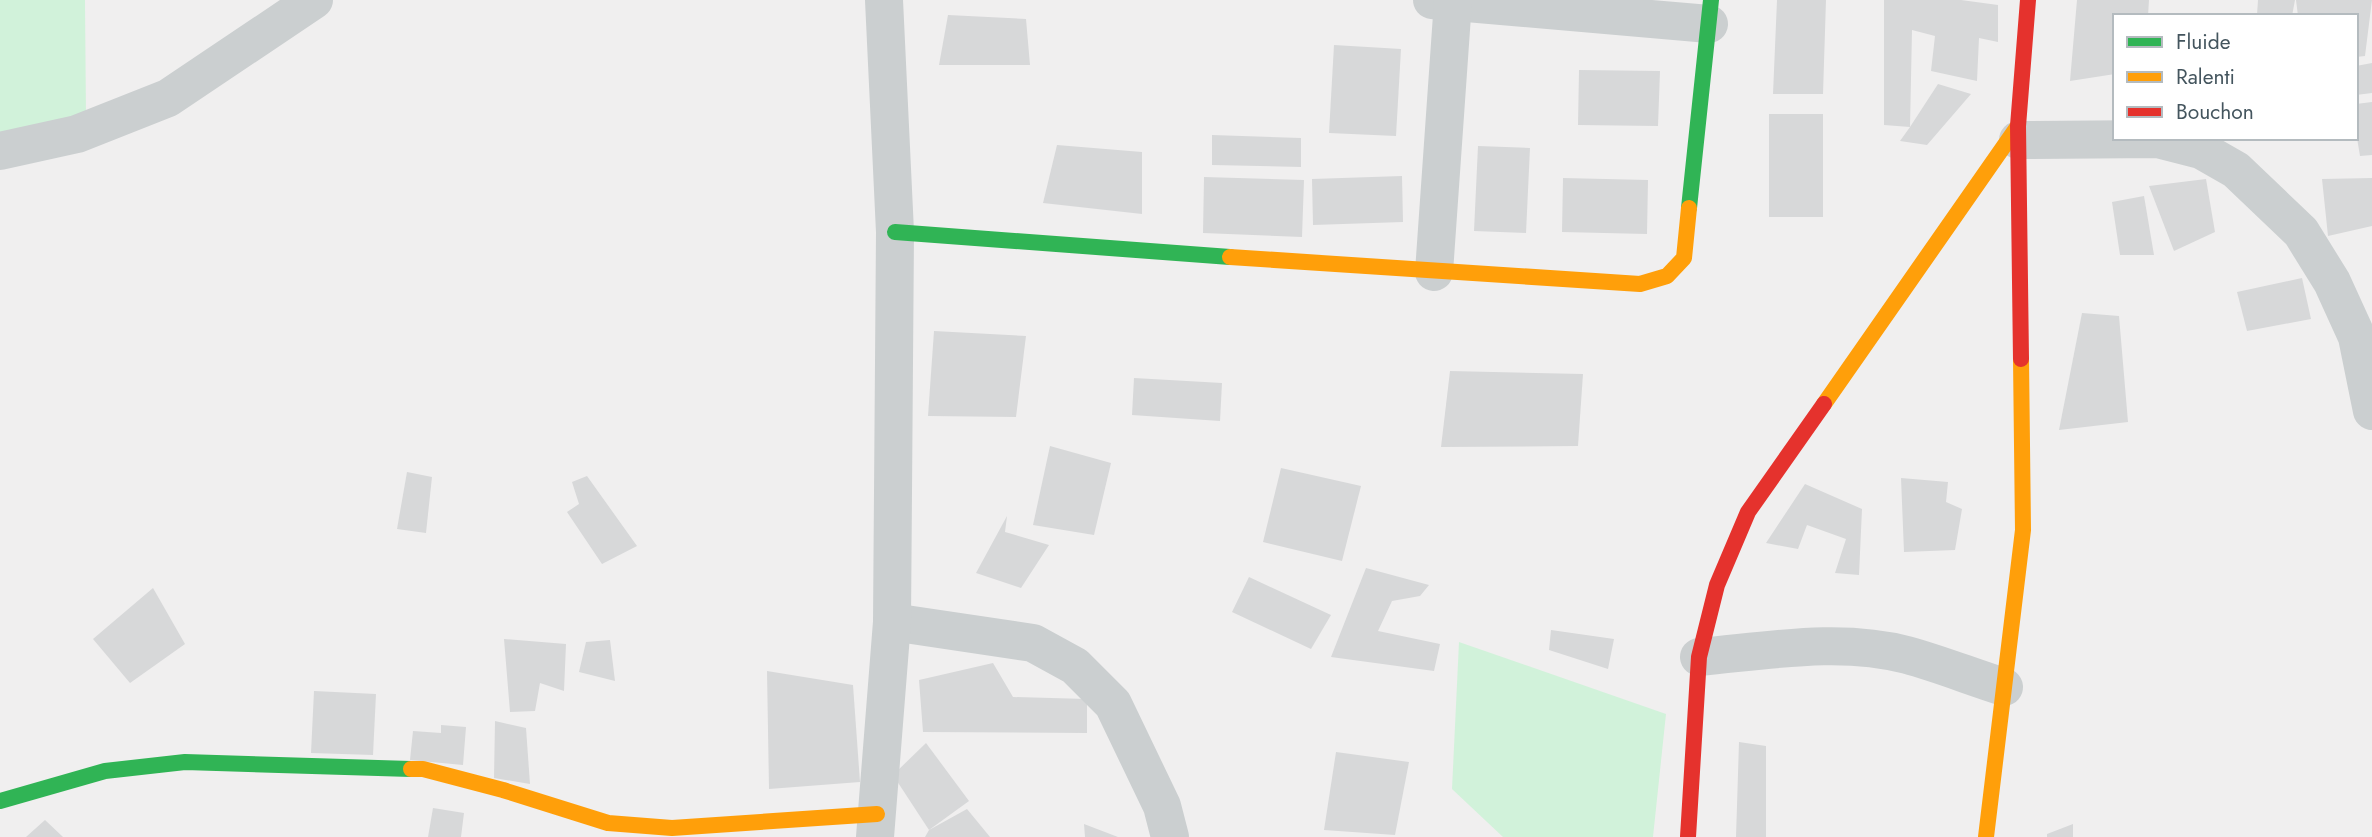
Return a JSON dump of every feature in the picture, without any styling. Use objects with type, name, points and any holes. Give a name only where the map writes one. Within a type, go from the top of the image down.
[{"type":"street","points":[[0,151],[77,134],[168,98],[314,0]]},
{"type":"street","points":[[0,801],[105,771],[185,762],[422,769],[503,790],[608,823],[672,828],[876,825],[892,622],[895,232],[884,0]]},
{"type":"street","points":[[1986,837],[2023,530],[2018,133],[2028,0]]},
{"type":"street","points":[[895,232],[1434,272],[1640,284],[1667,276],[1684,258],[1710,12],[1443,1],[1434,272]]},
{"type":"street","points":[[2018,133],[2113,137]]},
{"type":"street","points":[[1688,837],[1699,657],[1717,585],[1748,512],[2018,133]]},
{"type":"street","points":[[2162,140],[2200,150],[2236,170],[2301,232],[2333,282],[2357,337],[2372,411]]},
{"type":"street","points":[[892,622],[1033,643],[1075,666],[1113,704],[1162,806],[1170,837]]},
{"type":"street","points":[[1699,657],[1798,648],[1857,647],[1906,654],[2004,687]]},
{"type":"green space","points":[[0,0],[85,0],[86,118],[0,148]]},
{"type":"green space","points":[[1459,642],[1666,714],[1653,837],[1503,837],[1452,789]]},
{"type":"building","points":[[1777,0],[1826,0],[1823,94],[1773,94]]},
{"type":"building","points":[[1884,0],[1961,0],[1998,5],[1998,42],[1979,38],[1977,81],[1931,71],[1935,36],[1912,30],[1910,127],[1884,125]]},
{"type":"building","points":[[2077,0],[2149,0],[2148,14],[2113,14],[2113,74],[2070,81]]},
{"type":"building","points":[[2258,0],[2295,0],[2292,14],[2257,14]]},
{"type":"building","points":[[2296,0],[2372,0],[2365,56],[2358,57],[2358,14],[2298,14]]},
{"type":"building","points":[[948,15],[1026,19],[1030,65],[939,65]]},
{"type":"building","points":[[1334,45],[1401,49],[1396,136],[1329,133]]},
{"type":"building","points":[[2372,63],[2372,93],[2358,95],[2358,66]]},
{"type":"building","points":[[1579,70],[1660,71],[1658,126],[1578,125]]},
{"type":"building","points":[[1938,84],[1971,94],[1927,145],[1900,141]]},
{"type":"building","points":[[2372,102],[2372,155],[2360,156],[2358,104]]},
{"type":"building","points":[[1769,114],[1823,114],[1823,217],[1769,217]]},
{"type":"building","points":[[1212,135],[1301,138],[1301,167],[1212,165]]},
{"type":"building","points":[[1057,145],[1142,152],[1142,214],[1043,203]]},
{"type":"building","points":[[1478,146],[1530,148],[1526,233],[1474,231]]},
{"type":"building","points":[[1402,176],[1403,222],[1313,225],[1312,179]]},
{"type":"building","points":[[1204,177],[1304,180],[1302,237],[1203,233]]},
{"type":"building","points":[[1563,178],[1648,180],[1647,234],[1562,232]]},
{"type":"building","points":[[2372,178],[2372,226],[2328,236],[2322,179]]},
{"type":"building","points":[[2206,179],[2215,232],[2174,251],[2149,186]]},
{"type":"building","points":[[2144,196],[2154,255],[2120,255],[2112,202]]},
{"type":"building","points":[[2302,278],[2311,319],[2247,331],[2237,292]]},
{"type":"building","points":[[2082,313],[2119,316],[2128,422],[2059,430]]},
{"type":"building","points":[[934,331],[1026,336],[1016,417],[928,416]]},
{"type":"building","points":[[1450,371],[1583,374],[1578,446],[1441,447]]},
{"type":"building","points":[[1134,378],[1222,383],[1220,421],[1132,415]]},
{"type":"building","points":[[1050,446],[1111,463],[1094,535],[1033,525]]},
{"type":"building","points":[[1281,468],[1361,486],[1342,561],[1263,542]]},
{"type":"building","points":[[407,472],[432,477],[426,533],[397,529]]},
{"type":"building","points":[[587,476],[637,546],[602,564],[567,512],[579,504],[572,482]]},
{"type":"building","points":[[1901,478],[1948,482],[1946,502],[1962,509],[1955,550],[1904,552]]},
{"type":"building","points":[[1805,484],[1862,509],[1859,575],[1835,573],[1846,539],[1807,525],[1798,549],[1766,543]]},
{"type":"building","points":[[1007,516],[1005,532],[1049,545],[1021,588],[976,573]]},
{"type":"building","points":[[1366,568],[1429,585],[1420,596],[1392,601],[1378,631],[1440,644],[1434,671],[1331,657]]},
{"type":"building","points":[[1249,577],[1331,615],[1311,649],[1232,612]]},
{"type":"building","points":[[153,588],[185,644],[130,683],[93,639]]},
{"type":"building","points":[[1551,630],[1614,639],[1608,669],[1549,650]]},
{"type":"building","points":[[504,639],[566,644],[564,691],[540,683],[535,711],[510,712]]},
{"type":"building","points":[[610,640],[615,681],[579,672],[586,642]]},
{"type":"building","points":[[993,663],[1013,697],[1087,699],[1087,733],[923,732],[919,680]]},
{"type":"building","points":[[767,671],[853,685],[860,782],[769,789]]},
{"type":"building","points":[[314,691],[376,694],[373,755],[311,753]]},
{"type":"building","points":[[495,721],[526,728],[530,784],[494,778]]},
{"type":"building","points":[[441,725],[466,727],[463,765],[410,760],[413,731],[441,733]]},
{"type":"building","points":[[1739,742],[1766,746],[1766,837],[1736,837]]},
{"type":"building","points":[[926,743],[969,801],[929,830],[893,775]]},
{"type":"building","points":[[1336,752],[1409,762],[1395,835],[1324,830]]},
{"type":"building","points":[[433,808],[464,813],[461,837],[428,837]]},
{"type":"building","points":[[967,809],[990,837],[925,837],[929,830]]},
{"type":"building","points":[[45,820],[63,837],[26,837]]},
{"type":"building","points":[[1084,824],[1118,837],[1085,837]]},
{"type":"building","points":[[2073,824],[2073,837],[2047,837],[2047,834]]},
{"type":"traffic: fast","points":[[1689,208],[1711,0]]},
{"type":"traffic: fast","points":[[895,232],[1230,257]]},
{"type":"traffic: fast","points":[[0,801],[105,771],[185,762],[411,769]]},
{"type":"traffic: slow","points":[[1824,404],[2018,126]]},
{"type":"traffic: slow","points":[[1230,257],[1640,284],[1667,276],[1684,258],[1689,208]]},
{"type":"traffic: slow","points":[[1986,837],[2023,530],[2021,359]]},
{"type":"traffic: slow","points":[[411,769],[423,769],[503,790],[608,823],[672,828],[877,814]]},
{"type":"traffic: jam","points":[[2021,359],[2018,126],[2028,0]]},
{"type":"traffic: jam","points":[[1688,837],[1699,657],[1717,585],[1748,512],[1824,404]]}]
